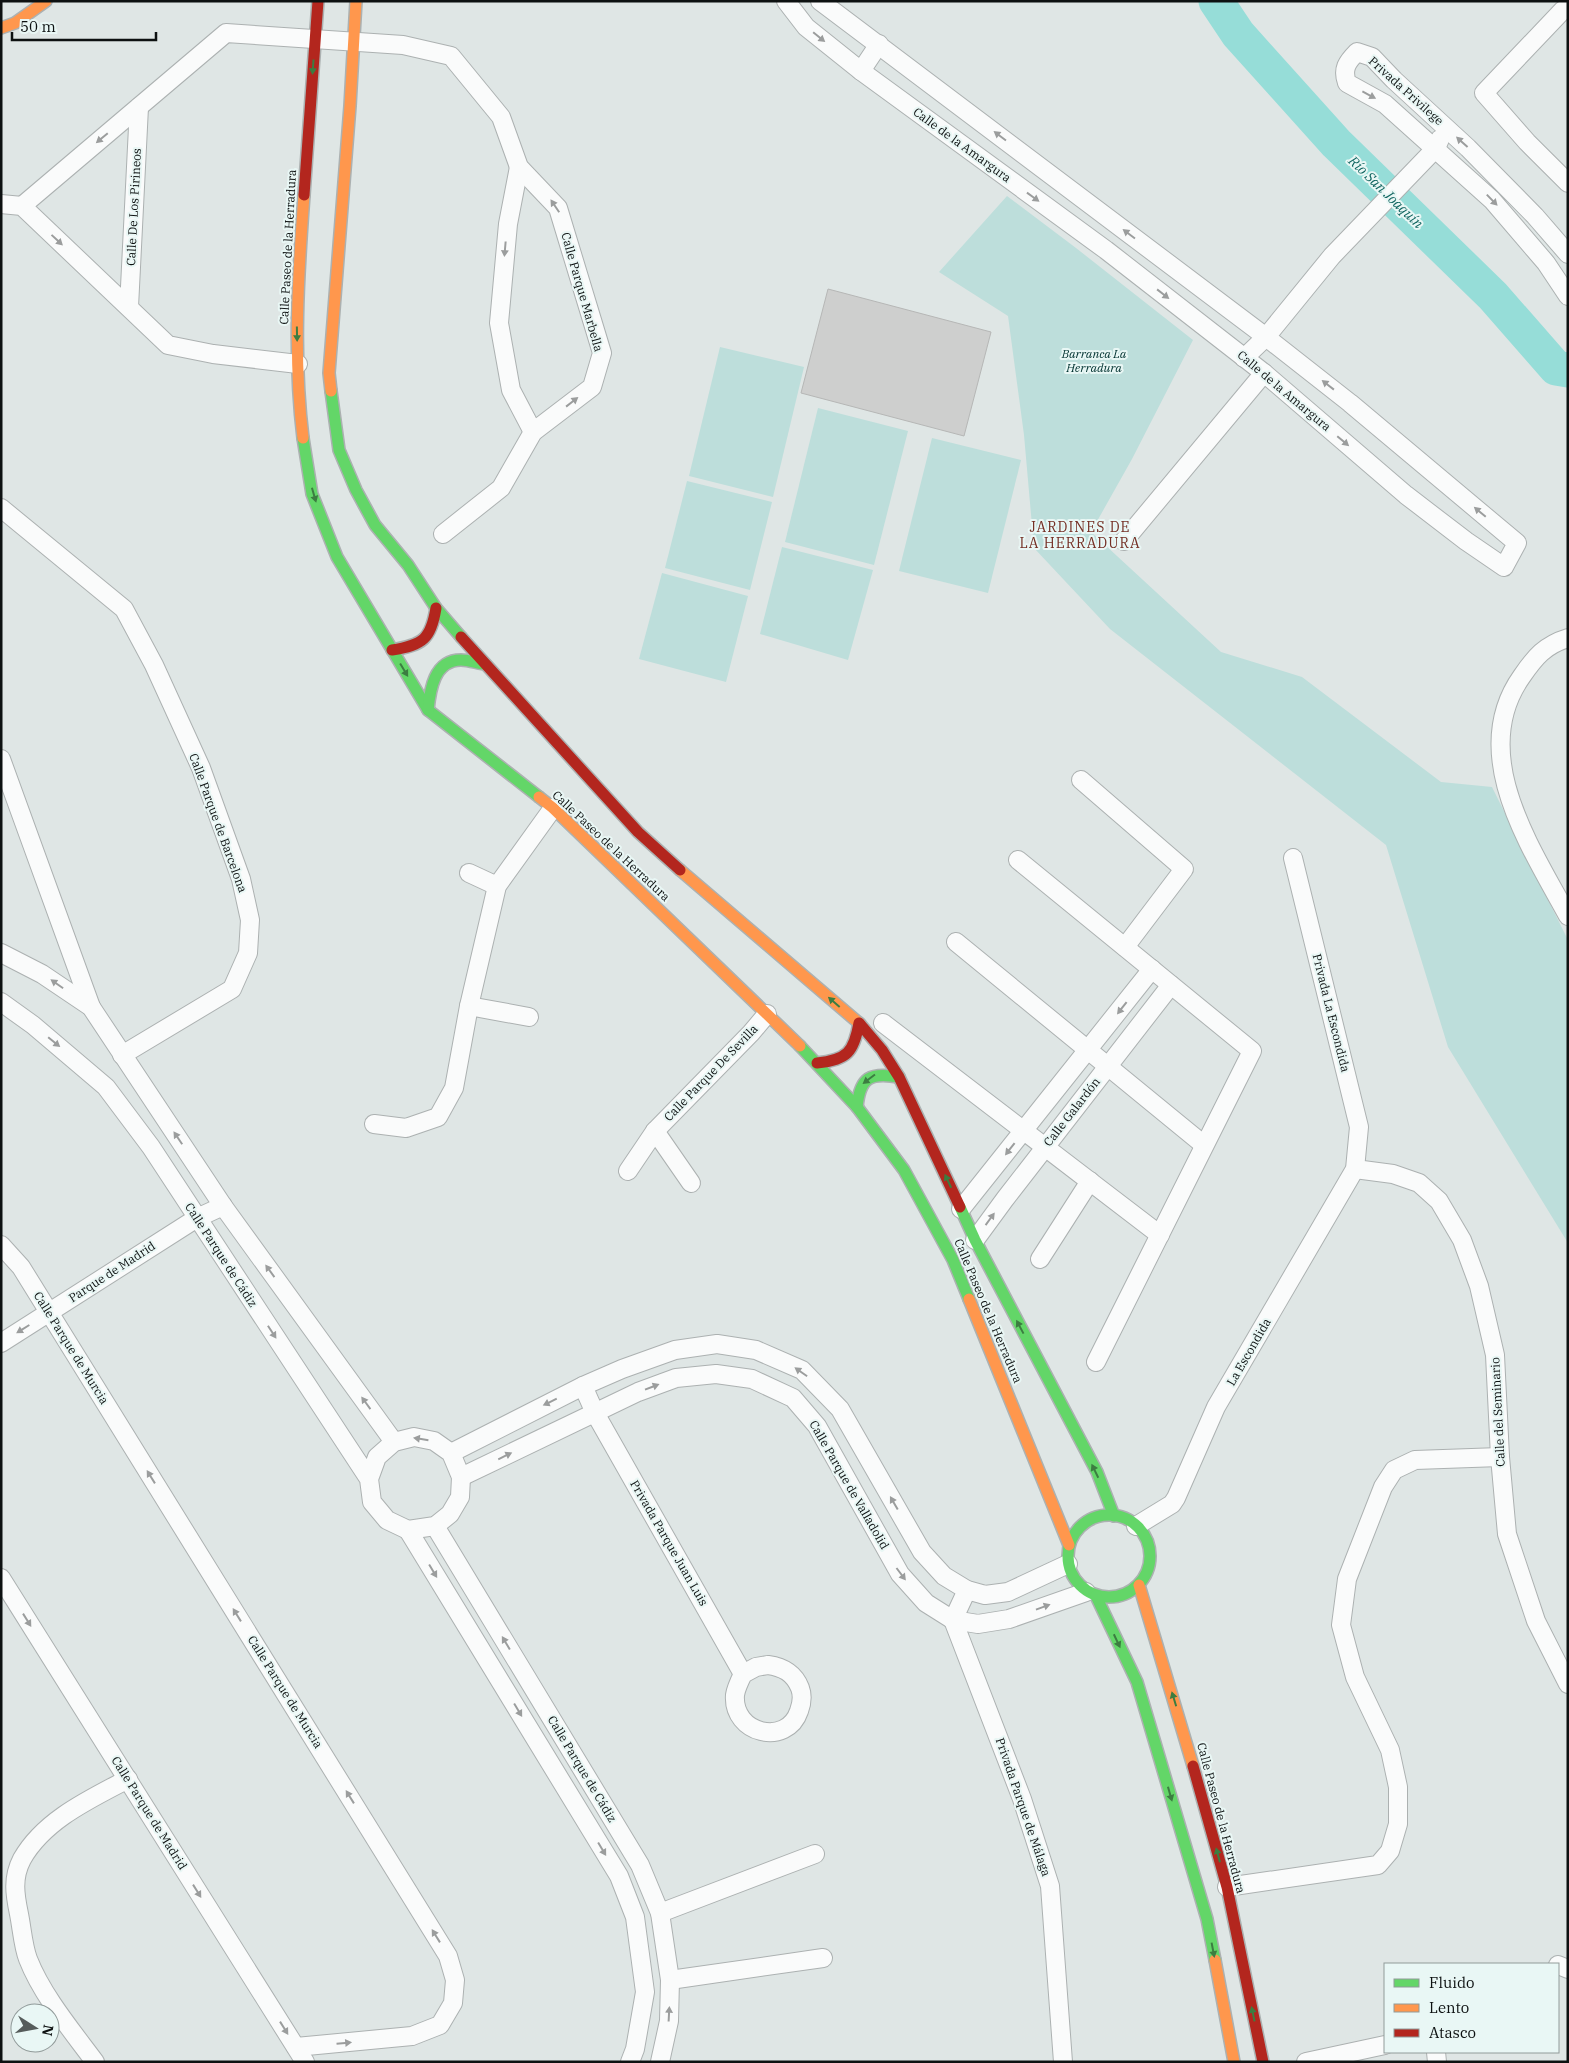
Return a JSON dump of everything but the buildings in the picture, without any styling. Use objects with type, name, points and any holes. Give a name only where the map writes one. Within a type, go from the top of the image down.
[{"type":"main road","points":[[1,28],[16,23],[46,1]]},
{"type":"main road","name":"Calle Paseo de la Herradura","points":[[318,1],[297,296],[298,364],[303,436],[312,494],[337,557],[428,710],[553,808],[767,1014],[817,1063],[857,1107],[904,1170],[953,1260],[1069,1545]]},
{"type":"main road","name":"Calle Paseo de la Herradura","points":[[356,1],[350,106],[329,373],[333,416],[339,450],[356,490],[375,525],[408,566],[436,608],[484,664],[638,832],[704,892],[859,1023],[882,1050],[899,1076],[975,1240],[1096,1472],[1114,1516]]},
{"type":"main road","points":[[392,650],[407,648],[419,643],[430,635],[436,608]]},
{"type":"main road","points":[[428,710],[433,681],[437,672],[448,662],[460,660],[484,664]]},
{"type":"main road","points":[[817,1063],[842,1059],[851,1052],[857,1040],[859,1023]]},
{"type":"main road","points":[[857,1107],[858,1092],[863,1082],[874,1074],[899,1076]]},
{"type":"main road","points":[[1091,1594],[1119,1597],[1139,1585],[1147,1571],[1150,1555],[1146,1539],[1136,1526],[1126,1519],[1114,1516],[1095,1517],[1078,1528],[1069,1545],[1068,1564],[1091,1594],[1137,1682],[1207,1919],[1234,2062]]},
{"type":"main road","name":"Calle Paseo de la Herradura","points":[[1139,1585],[1187,1744],[1227,1887],[1263,2062]]},
{"type":"street","name":"Calle de la Amargura","points":[[786,1],[806,27],[861,71],[1106,250],[1264,373],[1406,494],[1466,542],[1504,567],[1517,543],[1350,403],[1266,337],[820,1]]},
{"type":"street","points":[[1568,9],[1563,10],[1484,93],[1568,183]]},
{"type":"street","points":[[22,206],[226,33],[354,40]]},
{"type":"street","name":"Calle Parque Marbella","points":[[354,40],[403,45],[450,56],[501,117],[519,167],[558,208],[602,353],[592,387],[533,432],[501,488],[443,534]]},
{"type":"street","points":[[861,71],[878,44]]},
{"type":"street","name":"Privada Privilege","points":[[1565,246],[1446,127],[1372,57],[1357,52],[1348,61],[1344,73],[1347,83],[1385,104],[1492,200],[1546,263],[1568,296]]},
{"type":"street","name":"Calle De Los Pirineos","points":[[129,307],[139,107]]},
{"type":"street","points":[[1244,358],[1266,337],[1332,256],[1436,148],[1446,127]]},
{"type":"street","points":[[519,167],[508,224],[499,324],[512,390],[533,432]]},
{"type":"street","points":[[1,204],[22,206],[168,345],[213,354],[298,364]]},
{"type":"street","points":[[1124,541],[1264,373]]},
{"type":"street","name":"Calle Parque de Barcelona","points":[[1,508],[124,609],[154,666],[201,768],[241,879],[250,920],[248,953],[232,989],[122,1055]]},
{"type":"street","points":[[1568,638],[1553,642],[1532,661],[1513,688],[1500,724],[1501,766],[1519,825],[1568,916]]},
{"type":"street","points":[[2,764],[91,1008],[223,1206],[394,1442]]},
{"type":"street","points":[[1081,780],[1184,869],[1125,947]]},
{"type":"street","points":[[374,1124],[406,1128],[438,1117],[454,1088],[469,1006],[497,886],[553,808]]},
{"type":"street","name":"Privada La Escondida","points":[[1293,858],[1359,1127],[1355,1169]]},
{"type":"street","points":[[1018,860],[1252,1051],[1096,1362]]},
{"type":"street","points":[[469,873],[497,886]]},
{"type":"street","points":[[956,942],[1204,1145]]},
{"type":"street","points":[[1,953],[42,974],[91,1008]]},
{"type":"street","name":"Calle Galardón","points":[[961,1209],[1152,969]]},
{"type":"street","name":"Calle Galardón","points":[[975,1240],[1171,985]]},
{"type":"street","name":"Calle Parque de Cádiz","points":[[1,1002],[33,1025],[106,1087],[151,1147],[369,1479],[372,1502],[387,1520],[408,1530],[619,1876],[635,1918],[645,1992],[636,2049],[630,2062]]},
{"type":"street","points":[[469,1006],[529,1017]]},
{"type":"street","name":"Calle Parque De Sevilla","points":[[628,1171],[655,1131],[751,1033],[767,1014]]},
{"type":"street","points":[[883,1023],[1160,1235]]},
{"type":"street","name":"Calle Parque De Sevilla","points":[[655,1131],[691,1183]]},
{"type":"street","name":"Calle del Seminario","points":[[1355,1169],[1393,1174],[1419,1183],[1439,1201],[1462,1240],[1479,1286],[1495,1355],[1500,1456],[1507,1534],[1536,1621],[1568,1684]]},
{"type":"street","name":"La Escondida","points":[[1136,1526],[1172,1504],[1176,1498],[1216,1407],[1355,1169]]},
{"type":"street","points":[[1040,1259],[1090,1181]]},
{"type":"street","name":"Parque de Madrid","points":[[1,1343],[197,1218],[223,1206]]},
{"type":"street","name":"Calle Parque de Murcia","points":[[1,1245],[21,1267],[448,1956],[455,1980],[453,2003],[440,2025],[412,2036],[300,2054]]},
{"type":"street","points":[[450,1453],[583,1386],[622,1369],[675,1350],[717,1344],[756,1350],[802,1370],[840,1410],[922,1552],[944,1576],[967,1590],[985,1595],[1008,1592],[1068,1564]]},
{"type":"street","name":"Calle Parque de Valladolid","points":[[461,1477],[638,1392],[676,1378],[716,1374],[752,1379],[793,1398],[817,1426],[900,1574],[926,1603],[953,1620],[978,1624],[1009,1620],[1091,1594]]},
{"type":"street","name":"Privada Parque Juan Luis","points":[[583,1386],[595,1413],[743,1674]]},
{"type":"street","points":[[369,1479],[377,1457],[394,1442],[414,1437],[434,1441],[450,1453],[461,1477],[460,1497],[450,1514],[435,1526],[408,1530]]},
{"type":"street","points":[[1227,1887],[1378,1864],[1390,1851],[1398,1824],[1398,1787],[1390,1750],[1355,1677],[1341,1625],[1347,1579],[1383,1487],[1394,1470],[1415,1460],[1500,1456]]},
{"type":"street","name":"Calle Parque de Cádiz","points":[[435,1526],[640,1865],[660,1913],[670,1980],[669,2021],[661,2061]]},
{"type":"street","name":"Calle Parque de Madrid","points":[[1,1578],[300,2054]]},
{"type":"street","points":[[953,1620],[967,1590]]},
{"type":"street","name":"Privada Parque de Málaga","points":[[953,1620],[1022,1799],[1050,1886],[1063,2062]]},
{"type":"street","points":[[95,2062],[41,1984],[28,1958],[14,1886],[22,1860],[40,1836],[63,1816],[93,1797],[128,1780]]},
{"type":"street","points":[[660,1913],[815,1854]]},
{"type":"street","points":[[670,1980],[823,1958]]},
{"type":"street","points":[[1306,2062],[1384,2045]]},
{"type":"green space","name":"Barranca La Herradura","points":[[1007,196],[1193,340],[1132,459],[1091,532],[1221,652],[1302,677],[1441,782],[1492,787],[1568,940],[1568,1243],[1448,1047],[1386,845],[1110,629],[1034,548],[1024,435],[1008,316],[939,272]]},
{"type":"green space","points":[[720,347],[804,367],[773,497],[689,476]]},
{"type":"green space","points":[[818,408],[908,431],[874,565],[785,542]]},
{"type":"green space","points":[[932,438],[1021,460],[988,593],[899,571]]},
{"type":"green space","points":[[687,481],[772,502],[750,590],[665,568]]},
{"type":"green space","points":[[782,547],[873,570],[848,660],[760,634]]},
{"type":"green space","points":[[662,573],[748,596],[726,682],[639,659]]},
{"type":"waterway","name":"Río San Joaquín","points":[[1216,1],[1238,34],[1336,143],[1493,296],[1556,368],[1568,370]]},
{"type":"traffic: fast","points":[[331,391],[339,450],[356,490],[375,525],[408,565],[436,608],[461,637]]},
{"type":"traffic: fast","points":[[303,438],[312,494],[337,557],[428,710],[539,797]]},
{"type":"traffic: fast","points":[[428,710],[432,685],[439,671],[445,665],[452,661],[461,660],[484,664]]},
{"type":"traffic: fast","points":[[800,1046],[857,1107],[904,1170],[953,1260],[969,1299]]},
{"type":"traffic: fast","points":[[857,1107],[861,1089],[868,1079],[881,1075],[899,1077]]},
{"type":"traffic: fast","points":[[960,1207],[975,1240],[1097,1472],[1114,1516]]},
{"type":"traffic: fast","points":[[1109,1515],[1125,1519],[1138,1527],[1146,1540],[1150,1556],[1146,1572],[1138,1585],[1125,1593],[1109,1597],[1093,1593],[1080,1585],[1072,1572],[1068,1556],[1072,1540],[1080,1527],[1093,1519],[1109,1515]]},
{"type":"traffic: fast","points":[[1096,1596],[1137,1682],[1207,1919],[1215,1960]]},
{"type":"traffic: slow","points":[[1,28],[15,23],[46,1]]},
{"type":"traffic: slow","points":[[331,391],[329,373],[350,106],[356,1]]},
{"type":"traffic: slow","points":[[303,438],[297,347],[298,286],[304,195]]},
{"type":"traffic: slow","points":[[539,797],[553,808],[800,1046]]},
{"type":"traffic: slow","points":[[680,870],[860,1024]]},
{"type":"traffic: slow","points":[[969,1299],[1069,1545]]},
{"type":"traffic: slow","points":[[1139,1585],[1193,1766]]},
{"type":"traffic: slow","points":[[1215,1960],[1234,2062]]},
{"type":"traffic: jam","points":[[304,195],[318,1]]},
{"type":"traffic: jam","points":[[392,650],[411,646],[424,639],[431,627],[436,608]]},
{"type":"traffic: jam","points":[[461,637],[638,832],[680,870]]},
{"type":"traffic: jam","points":[[817,1063],[836,1060],[847,1053],[855,1041],[859,1023]]},
{"type":"traffic: jam","points":[[860,1024],[882,1050],[899,1077],[960,1207]]},
{"type":"traffic: jam","points":[[1193,1766],[1227,1887],[1263,2062]]},
{"type":"district","name":"JARDINES DE LA HERRADURA","points":[[1080,536]]}]
